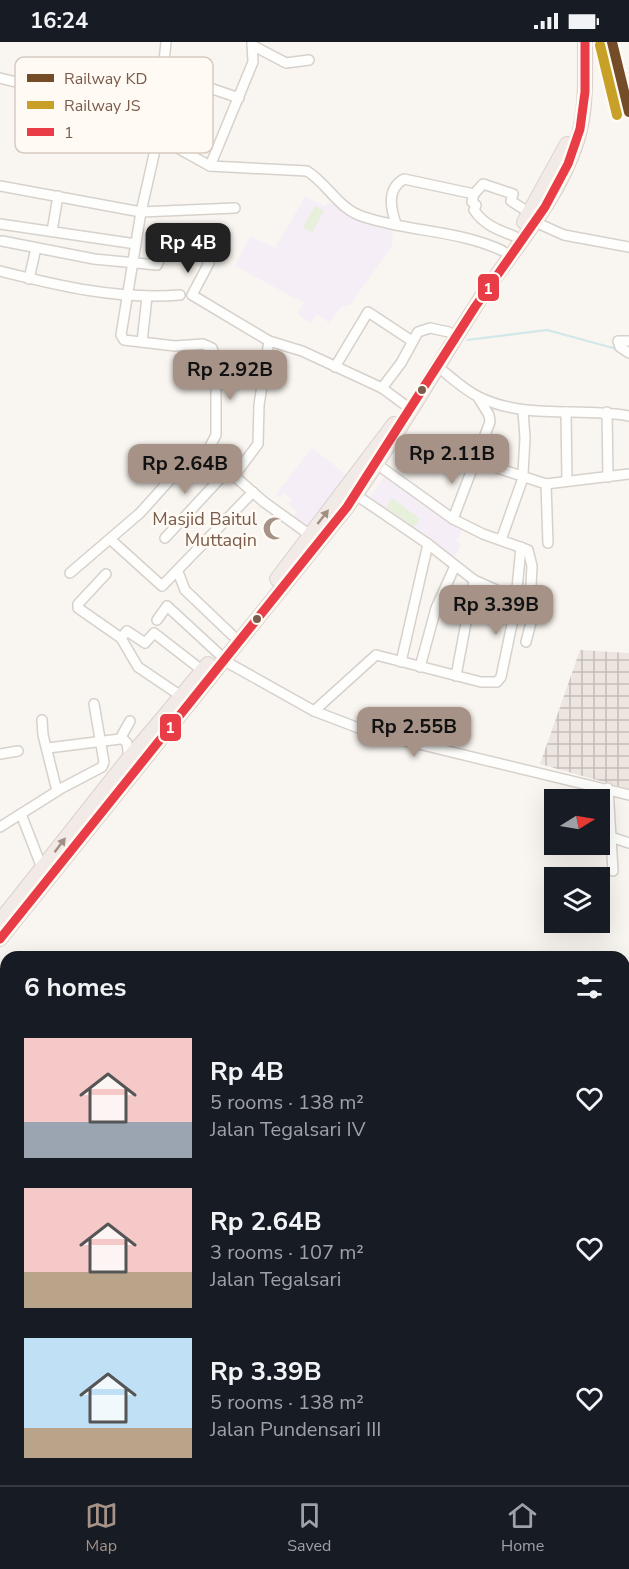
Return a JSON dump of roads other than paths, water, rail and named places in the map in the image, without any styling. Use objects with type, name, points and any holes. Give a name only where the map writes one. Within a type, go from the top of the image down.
[{"type":"highway","points":[[0,921],[5,904],[42,868],[181,696],[203,670],[220,656],[232,635],[268,592],[388,434],[449,332],[471,305],[532,217],[564,152],[571,132],[576,108],[576,42]]},
{"type":"highway","points":[[507,252],[514,236],[552,196],[578,140],[584,104],[585,42]]},
{"type":"highway","points":[[0,939],[220,656],[356,495],[378,465],[438,367],[471,305]]},
{"type":"street","points":[[164,57],[166,42]]},
{"type":"street","points":[[252,44],[286,63],[309,60]]},
{"type":"street","points":[[210,166],[253,62],[252,44]]},
{"type":"street","points":[[0,78],[15,82]]},
{"type":"street","points":[[213,89],[239,98]]},
{"type":"street","points":[[70,573],[140,513],[176,473],[183,472],[207,452],[216,435],[216,359],[212,348],[203,344],[175,346],[122,338],[141,212],[154,153]]},
{"type":"street","points":[[187,153],[210,166],[307,171],[341,205],[363,217],[472,238],[507,252]]},
{"type":"street","points":[[396,224],[390,202],[394,190],[404,180],[474,194]]},
{"type":"street","points":[[514,236],[488,226],[474,210],[476,205],[472,202],[474,194],[483,184],[513,194],[511,201],[532,217],[564,235],[629,247]]},
{"type":"street","points":[[0,186],[141,212],[235,208]]},
{"type":"street","points":[[52,231],[58,196]]},
{"type":"street","points":[[0,224],[136,244]]},
{"type":"street","points":[[2,241],[134,263],[159,264],[163,249],[182,247],[203,256],[209,263],[192,295],[269,340],[302,351],[381,388],[405,405]]},
{"type":"street","points":[[30,279],[36,248]]},
{"type":"street","points":[[0,272],[104,295],[147,297],[180,295]]},
{"type":"street","points":[[142,342],[147,297]]},
{"type":"street","points":[[335,367],[368,312],[412,340]]},
{"type":"street","points":[[381,388],[401,363],[412,340],[422,330],[449,332]]},
{"type":"street","points":[[165,538],[258,444],[260,405],[269,340]]},
{"type":"street","points":[[629,341],[618,341],[620,347],[629,353]]},
{"type":"street","points":[[438,367],[478,397],[523,411],[607,412],[629,416]]},
{"type":"street","points":[[453,519],[490,422],[489,415],[478,397]]},
{"type":"street","points":[[501,540],[523,475],[525,438],[523,411]]},
{"type":"street","points":[[566,412],[567,481]]},
{"type":"street","points":[[607,412],[608,477]]},
{"type":"street","points":[[207,452],[264,502],[310,535]]},
{"type":"street","points":[[476,461],[546,484],[629,474]]},
{"type":"street","points":[[378,465],[453,519],[528,550],[531,554],[530,605]]},
{"type":"street","points":[[546,484],[548,543]]},
{"type":"street","points":[[110,539],[159,585],[163,585],[253,492]]},
{"type":"street","points":[[356,495],[428,544],[474,580],[530,605],[536,610],[526,642]]},
{"type":"street","points":[[401,662],[428,544]]},
{"type":"street","points":[[314,711],[353,674],[363,668],[372,656],[379,655],[481,682],[499,680],[516,600],[518,546]]},
{"type":"street","points":[[420,667],[436,608],[455,566]]},
{"type":"street","points":[[178,572],[184,587],[232,635]]},
{"type":"street","points":[[106,574],[77,606],[122,638],[138,667],[181,696]]},
{"type":"street","points":[[456,676],[474,580]]},
{"type":"street","points":[[416,603],[436,608]]},
{"type":"street","points":[[157,620],[167,606],[220,656],[314,711],[397,740],[608,788],[629,795]]},
{"type":"street","points":[[122,638],[127,631],[145,643],[154,633],[203,670]]},
{"type":"street","points":[[0,827],[57,791],[102,767],[94,704]]},
{"type":"street","points":[[42,720],[43,735],[57,791]]},
{"type":"street","points":[[122,738],[130,721]]},
{"type":"street","points":[[122,738],[127,743],[129,758]]},
{"type":"street","points":[[48,748],[122,738]]},
{"type":"street","points":[[0,754],[18,751]]},
{"type":"street","points":[[608,788],[613,871]]},
{"type":"street","points":[[21,814],[42,868]]},
{"type":"street","points":[[611,837],[629,843]]},
{"type":"waterway","points":[[467,340],[547,330],[617,349]]},
{"type":"rail line","name":"KD","points":[[612,42],[629,112]]},
{"type":"rail line","name":"JS","points":[[600,45],[617,115]]},
{"type":"place","name":"Masjid Baitul Muttaqin","points":[[275,529]]}]
